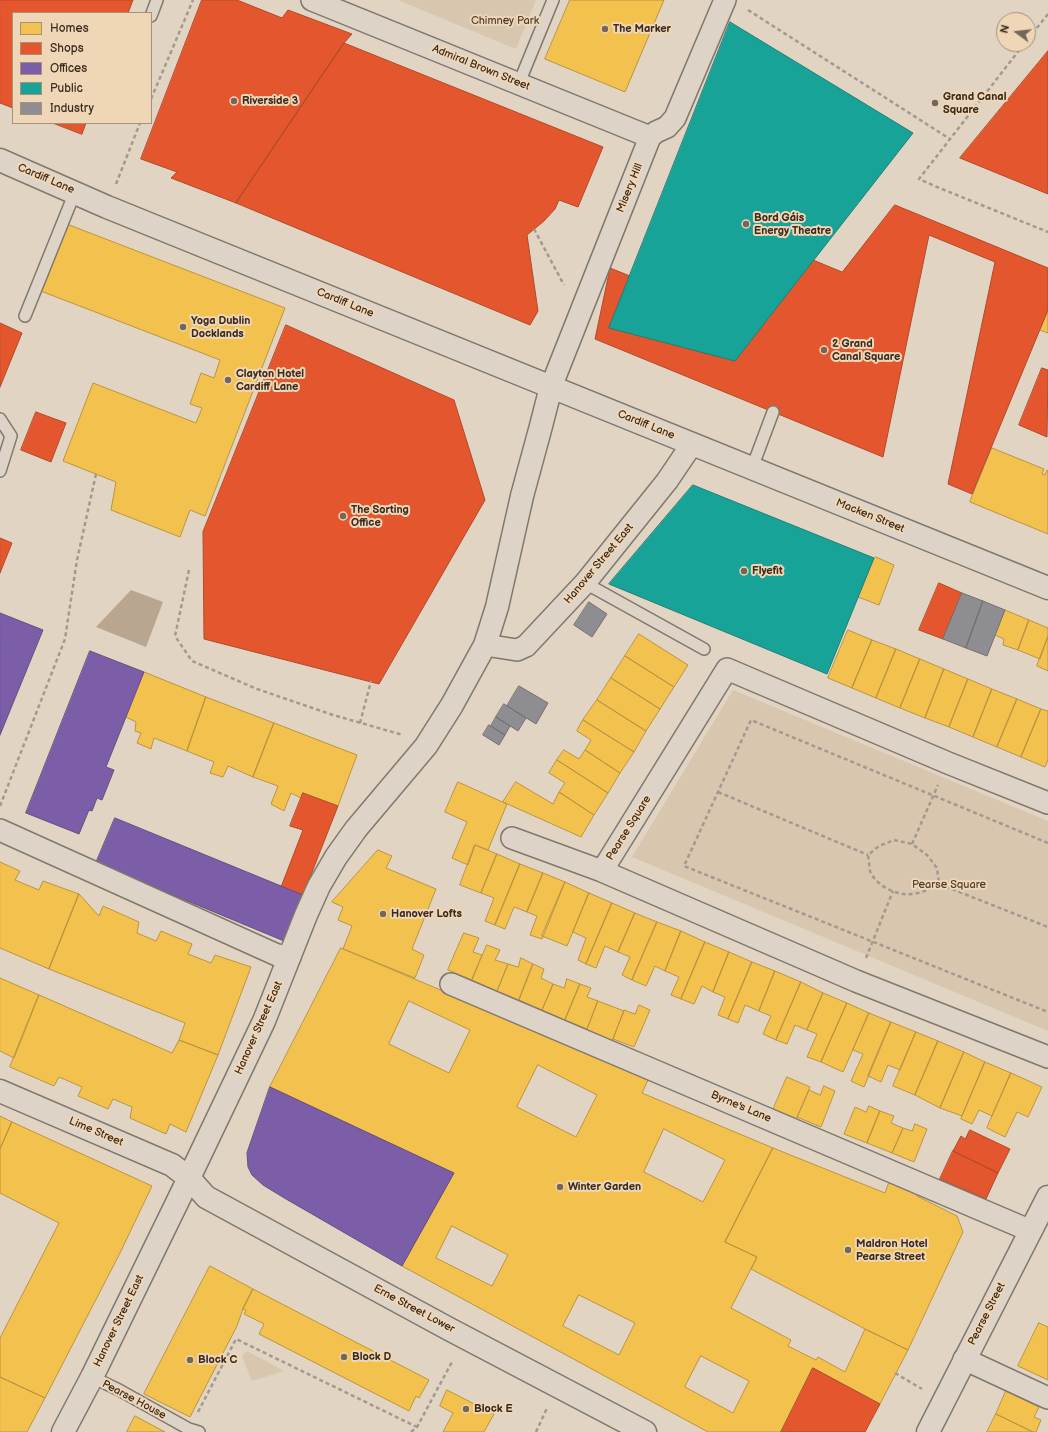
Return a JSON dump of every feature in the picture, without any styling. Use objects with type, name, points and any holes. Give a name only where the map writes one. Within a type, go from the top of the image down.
[{"type":"street","name":"Admiral Brown Street","points":[[312,0],[650,137]]},
{"type":"street","points":[[650,137],[656,132],[667,128],[675,118],[725,0]]},
{"type":"street","name":"Misery Hill","points":[[551,387],[650,137]]},
{"type":"street","name":"Cardiff Lane","points":[[0,160],[115,210],[692,444]]},
{"type":"street","name":"Hanover Street East","points":[[63,1432],[92,1377],[264,1021],[319,886],[336,857],[356,829],[429,741],[452,705],[485,645],[497,607],[522,496],[542,426],[551,387]]},
{"type":"street","name":"Hanover Street East","points":[[485,645],[517,650],[526,646],[584,582],[667,481],[692,444]]},
{"type":"street","name":"Macken Street","points":[[692,444],[1048,588]]},
{"type":"street","name":"Pearse Square","points":[[1048,803],[948,763],[727,669],[602,871],[856,981],[1048,1057]]},
{"type":"street","points":[[0,830],[277,955],[290,957]]},
{"type":"street","points":[[512,838],[602,871]]},
{"type":"street","name":"Byrne's Lane","points":[[451,984],[1031,1231]]},
{"type":"street","name":"Lime Street","points":[[0,1091],[172,1165],[189,1178]]},
{"type":"street","name":"Erne Street Lower","points":[[189,1178],[206,1197],[645,1432]]},
{"type":"street","name":"Pearse Street","points":[[928,1432],[1048,1197]]},
{"type":"street","points":[[964,1359],[1048,1398]]},
{"type":"lane","points":[[152,13],[157,0]]},
{"type":"lane","points":[[519,83],[553,0]]},
{"type":"lane","points":[[25,316],[75,192]]},
{"type":"lane","points":[[752,468],[773,412]]},
{"type":"lane","points":[[0,418],[11,436],[0,470]]},
{"type":"lane","points":[[584,582],[704,649]]},
{"type":"lane","name":"Pearse House","points":[[92,1377],[194,1431]]},
{"type":"path","points":[[152,97],[193,0]]},
{"type":"path","points":[[745,8],[950,139]]},
{"type":"path","points":[[1036,29],[1048,14]]},
{"type":"path","points":[[1018,52],[919,178],[936,187],[1048,232]]},
{"type":"path","points":[[126,157],[140,124]]},
{"type":"path","points":[[534,229],[564,284]]},
{"type":"path","points":[[0,806],[65,639],[78,560],[96,474]]},
{"type":"path","points":[[189,570],[175,636],[192,661],[256,689],[332,715],[429,741]]},
{"type":"path","points":[[360,723],[371,681]]},
{"type":"path","points":[[1048,843],[751,720],[684,866],[1048,1012]]},
{"type":"path","points":[[718,792],[868,855]]},
{"type":"path","points":[[912,844],[934,796]]},
{"type":"path","points":[[868,855],[879,846],[894,840],[912,844],[927,855],[937,868],[939,884]]},
{"type":"path","points":[[868,855],[870,871],[874,877],[878,882],[893,891],[911,895],[926,891],[939,884],[1048,927]]},
{"type":"path","points":[[872,941],[893,891]]},
{"type":"path","points":[[412,1432],[417,1427],[465,1337]]},
{"type":"path","points":[[194,1431],[236,1339],[417,1427]]},
{"type":"path","points":[[895,1374],[904,1378]]},
{"type":"green space","name":"Chimney Park","points":[[398,0],[536,0],[516,49]]},
{"type":"green space","name":"Pearse Square","points":[[733,690],[1048,821],[1048,1031],[632,857]]},
{"type":"green space","points":[[247,1351],[284,1371],[252,1381],[242,1356]]},
{"type":"shaded area","points":[[131,590],[163,602],[146,647],[96,627]]},
{"type":"building: Homes","name":"The Marker","points":[[570,0],[664,0],[625,92],[545,59]]},
{"type":"building: Homes","name":"Clayton Hotel Cardiff Lane","points":[[64,223],[285,308],[205,516],[190,510],[180,537],[111,510],[116,482],[63,461],[93,383],[196,423],[202,408],[190,404],[201,373],[214,378],[220,360],[38,290]]},
{"type":"building: Homes","points":[[1048,310],[1048,333],[1040,330]]},
{"type":"building: Homes","points":[[992,448],[1044,469],[1042,474],[1045,475],[1047,470],[1048,471],[1048,534],[970,502]]},
{"type":"building: Homes","points":[[876,557],[894,565],[879,605],[858,597],[874,558]]},
{"type":"building: Homes","points":[[1005,610],[1029,620],[1018,650],[1003,645],[1004,639],[995,635]]},
{"type":"building: Homes","points":[[1029,620],[1048,628],[1048,636],[1040,659],[1018,650]]},
{"type":"building: Homes","points":[[848,630],[872,640],[852,688],[828,678]]},
{"type":"building: Homes","points":[[639,634],[688,665],[674,687],[625,656]]},
{"type":"building: Homes","points":[[1048,636],[1048,671],[1037,666]]},
{"type":"building: Homes","points":[[872,640],[896,649],[876,698],[852,688]]},
{"type":"building: Homes","points":[[896,649],[920,659],[900,708],[876,698]]},
{"type":"building: Homes","points":[[625,656],[674,687],[660,709],[611,678]]},
{"type":"building: Homes","points":[[920,659],[944,669],[925,718],[900,708]]},
{"type":"building: Homes","points":[[944,669],[968,679],[949,727],[925,718]]},
{"type":"building: Homes","points":[[144,672],[206,697],[187,751],[154,738],[151,749],[137,743],[141,733],[135,731],[136,722],[126,717]]},
{"type":"building: Homes","points":[[611,678],[660,709],[646,731],[597,700]]},
{"type":"building: Homes","points":[[968,679],[992,689],[973,737],[949,727]]},
{"type":"building: Homes","points":[[992,689],[1017,699],[997,747],[973,737]]},
{"type":"building: Homes","points":[[206,697],[274,723],[253,777],[228,766],[223,777],[210,773],[214,762],[187,751]]},
{"type":"building: Homes","points":[[1017,699],[1041,709],[1021,757],[997,747]]},
{"type":"building: Homes","points":[[597,700],[646,731],[634,752],[583,720]]},
{"type":"building: Homes","points":[[1041,709],[1048,711],[1048,760],[1045,767],[1021,757]]},
{"type":"building: Homes","points":[[583,720],[634,752],[620,773],[585,750],[591,740],[577,731]]},
{"type":"building: Homes","points":[[274,723],[357,755],[338,806],[303,793],[301,798],[291,793],[284,811],[271,804],[278,786],[253,777]]},
{"type":"building: Homes","points":[[564,750],[579,759],[585,750],[620,773],[608,793],[557,760]]},
{"type":"building: Homes","points":[[557,760],[608,793],[594,815],[559,792],[565,783],[549,773]]},
{"type":"building: Homes","points":[[458,782],[507,804],[488,850],[475,845],[468,865],[452,858],[467,822],[445,812]]},
{"type":"building: Homes","points":[[516,782],[553,804],[559,792],[594,815],[581,837],[503,802]]},
{"type":"building: Homes","points":[[475,845],[497,854],[481,893],[460,885]]},
{"type":"building: Homes","name":"Hanover Lofts","points":[[378,850],[392,856],[386,868],[436,889],[412,949],[424,955],[415,978],[343,949],[352,926],[338,920],[343,907],[332,902]]},
{"type":"building: Homes","points":[[497,854],[520,864],[495,925],[485,921],[494,898],[481,893]]},
{"type":"building: Homes","points":[[0,862],[20,871],[15,880],[39,890],[43,881],[79,894],[49,969],[0,948]]},
{"type":"building: Homes","points":[[520,864],[543,873],[527,912],[514,907],[505,929],[495,925]]},
{"type":"building: Homes","points":[[543,873],[565,882],[542,939],[530,935],[537,916],[527,912]]},
{"type":"building: Homes","points":[[565,882],[589,893],[567,946],[542,936]]},
{"type":"building: Homes","points":[[589,893],[612,903],[586,964],[578,960],[586,938],[573,932]]},
{"type":"building: Homes","points":[[79,894],[99,916],[103,906],[139,922],[137,933],[156,941],[161,931],[192,944],[188,954],[211,963],[215,955],[251,967],[218,1055],[179,1040],[185,1023],[49,969]]},
{"type":"building: Homes","points":[[612,903],[635,913],[618,952],[605,946],[596,968],[586,964]]},
{"type":"building: Homes","points":[[635,913],[657,922],[632,980],[622,975],[630,957],[618,952]]},
{"type":"building: Homes","points":[[657,922],[681,931],[665,971],[655,966],[646,986],[632,980]]},
{"type":"building: Homes","points":[[681,931],[705,942],[681,999],[671,995],[679,977],[665,971]]},
{"type":"building: Homes","points":[[464,933],[479,938],[473,952],[482,955],[472,980],[448,970]]},
{"type":"building: Homes","points":[[705,942],[729,952],[713,992],[702,986],[694,1004],[681,999]]},
{"type":"building: Homes","points":[[487,945],[500,950],[495,960],[508,964],[497,991],[472,980]]},
{"type":"building: Homes","name":"Winter Garden","points":[[341,948],[649,1078],[642,1093],[773,1148],[725,1242],[757,1257],[731,1308],[791,1340],[788,1346],[816,1360],[818,1357],[845,1372],[865,1329],[908,1350],[880,1404],[813,1368],[781,1432],[708,1432],[402,1266],[454,1173],[270,1087]],"holes":[[[409,1001],[470,1030],[449,1073],[389,1044]],[[538,1065],[597,1095],[576,1137],[517,1107]],[[664,1129],[725,1160],[703,1202],[644,1172]],[[452,1226],[508,1255],[492,1286],[436,1258]],[[579,1295],[635,1323],[619,1355],[563,1326]],[[701,1356],[749,1381],[733,1413],[685,1387]]]},
{"type":"building: Homes","points":[[729,952],[752,962],[728,1019],[718,1015],[725,997],[713,992]]},
{"type":"building: Homes","points":[[521,958],[533,964],[519,1000],[497,991],[508,964],[518,967]]},
{"type":"building: Homes","points":[[752,962],[775,971],[759,1011],[745,1005],[738,1023],[728,1019]]},
{"type":"building: Homes","points":[[533,964],[544,969],[541,978],[553,984],[542,1010],[519,1000]]},
{"type":"building: Homes","points":[[775,971],[801,982],[776,1040],[763,1034],[771,1016],[759,1011]]},
{"type":"building: Homes","points":[[0,978],[39,995],[14,1058],[0,1051]]},
{"type":"building: Homes","points":[[567,979],[580,984],[565,1020],[542,1010],[553,984],[564,988]]},
{"type":"building: Homes","points":[[801,982],[823,993],[807,1030],[795,1025],[787,1044],[776,1040]]},
{"type":"building: Homes","points":[[580,984],[591,988],[587,997],[598,1001],[587,1029],[565,1020]]},
{"type":"building: Homes","points":[[823,993],[847,1003],[821,1062],[807,1057],[817,1034],[807,1030]]},
{"type":"building: Homes","points":[[39,995],[172,1053],[179,1040],[218,1055],[186,1132],[170,1124],[166,1134],[130,1118],[132,1107],[113,1099],[108,1109],[78,1096],[82,1087],[59,1077],[54,1086],[10,1067]]},
{"type":"building: Homes","points":[[598,1001],[624,1011],[611,1043],[586,1033]]},
{"type":"building: Homes","points":[[847,1003],[869,1013],[843,1072],[821,1062]]},
{"type":"building: Homes","points":[[639,1005],[650,1010],[634,1047],[613,1039],[624,1010],[635,1014]]},
{"type":"building: Homes","points":[[869,1013],[891,1022],[864,1087],[851,1081],[863,1054],[853,1050]]},
{"type":"building: Homes","points":[[891,1022],[916,1032],[900,1070],[888,1065],[881,1082],[868,1076]]},
{"type":"building: Homes","points":[[916,1032],[938,1041],[915,1095],[893,1086]]},
{"type":"building: Homes","points":[[938,1041],[964,1052],[940,1108],[915,1095]]},
{"type":"building: Homes","points":[[964,1052],[985,1062],[962,1116],[940,1108]]},
{"type":"building: Homes","points":[[985,1062],[1011,1073],[992,1116],[979,1110],[972,1124],[961,1119]]},
{"type":"building: Homes","points":[[1011,1073],[1042,1087],[1028,1117],[1017,1112],[1005,1137],[987,1128]]},
{"type":"building: Homes","points":[[787,1077],[810,1087],[796,1120],[773,1110]]},
{"type":"building: Homes","points":[[824,1086],[835,1091],[821,1127],[797,1117],[809,1090],[820,1095]]},
{"type":"building: Homes","points":[[869,1106],[880,1111],[867,1143],[844,1134],[855,1107],[866,1112]]},
{"type":"building: Homes","points":[[880,1111],[894,1116],[891,1123],[903,1128],[892,1153],[867,1143]]},
{"type":"building: Homes","points":[[0,1116],[12,1122],[0,1149]]},
{"type":"building: Homes","points":[[12,1122],[152,1186],[120,1253],[45,1398],[0,1377],[0,1338],[59,1223],[0,1193],[0,1149]]},
{"type":"building: Homes","points":[[915,1124],[927,1129],[914,1162],[892,1153],[903,1128],[912,1131]]},
{"type":"building: Homes","name":"Maldron Hotel Pearse Street","points":[[773,1148],[885,1193],[890,1179],[919,1192],[917,1196],[957,1216],[963,1232],[908,1350],[751,1269],[757,1257],[725,1242]]},
{"type":"building: Homes","name":"Block C","points":[[210,1266],[253,1289],[243,1309],[237,1326],[190,1417],[144,1394]]},
{"type":"building: Homes","name":"Block D","points":[[253,1289],[429,1380],[419,1398],[416,1396],[409,1411],[259,1334],[264,1324],[244,1314],[246,1310],[243,1309]]},
{"type":"building: Homes","points":[[1039,1323],[1048,1327],[1048,1380],[1018,1366]]},
{"type":"building: Homes","points":[[0,1377],[45,1398],[27,1432],[0,1432]]},
{"type":"building: Homes","name":"Block E","points":[[447,1390],[494,1414],[484,1432],[443,1432],[453,1413],[440,1406]]},
{"type":"building: Homes","points":[[1006,1391],[1039,1407],[1034,1417],[1041,1420],[1036,1432],[1033,1432],[996,1414]]},
{"type":"building: Homes","points":[[996,1414],[1033,1432],[987,1432]]},
{"type":"building: Homes","points":[[135,1416],[165,1432],[127,1432]]},
{"type":"building: Shops","points":[[0,0],[133,0],[128,12],[12,12],[12,108],[0,103]]},
{"type":"building: Shops","name":"Riverside 3","points":[[202,0],[237,0],[282,18],[288,10],[352,34],[344,43],[236,203],[171,178],[177,172],[141,159]]},
{"type":"building: Shops","points":[[344,43],[603,147],[578,207],[559,200],[555,209],[544,221],[527,235],[538,311],[530,325],[236,203]]},
{"type":"building: Shops","points":[[1048,51],[1048,194],[960,158]]},
{"type":"building: Shops","points":[[56,124],[86,124],[82,134]]},
{"type":"building: Shops","name":"2 Grand Canal Square","points":[[895,205],[1048,268],[1048,310],[972,494],[948,484],[995,262],[929,235],[883,457],[595,339],[610,268],[630,276],[609,328],[735,361],[813,260],[842,272]]},
{"type":"building: Shops","points":[[0,323],[22,333],[0,387]]},
{"type":"building: Shops","name":"The Sorting Office","points":[[286,325],[454,400],[485,500],[379,684],[204,639],[203,532]]},
{"type":"building: Shops","points":[[1042,368],[1048,370],[1047,437],[1019,425]]},
{"type":"building: Shops","points":[[36,412],[66,423],[51,462],[21,450]]},
{"type":"building: Shops","points":[[0,538],[12,543],[0,573]]},
{"type":"building: Shops","points":[[939,583],[962,593],[943,639],[919,630]]},
{"type":"building: Shops","points":[[303,793],[338,806],[303,895],[281,887],[303,830],[290,826]]},
{"type":"building: Shops","points":[[970,1130],[1010,1149],[998,1173],[953,1151],[961,1136],[965,1139]]},
{"type":"building: Shops","points":[[953,1151],[998,1173],[986,1199],[940,1179]]},
{"type":"building: Shops","points":[[813,1368],[880,1404],[865,1432],[781,1432]]},
{"type":"building: Offices","points":[[0,613],[43,630],[0,735]]},
{"type":"building: Offices","points":[[90,651],[144,672],[106,767],[114,770],[102,800],[97,798],[92,811],[89,810],[79,834],[26,813]]},
{"type":"building: Offices","points":[[115,818],[303,895],[284,941],[96,863]]},
{"type":"building: Offices","points":[[270,1087],[454,1173],[402,1266],[286,1199],[263,1185],[252,1175],[248,1167],[247,1153]]},
{"type":"building: Public","name":"Bord Gáis Energy Theatre","points":[[730,22],[913,133],[735,361],[609,328]]},
{"type":"building: Public","name":"Flyefit","points":[[693,485],[874,558],[827,674],[609,584]]},
{"type":"building: Industry","points":[[962,593],[983,601],[966,648],[943,639]]},
{"type":"building: Industry","points":[[983,601],[1005,610],[987,656],[966,648]]},
{"type":"building: Industry","points":[[589,602],[607,614],[592,637],[574,625]]},
{"type":"building: Industry","points":[[519,686],[548,703],[536,724],[507,706]]},
{"type":"building: Industry","points":[[504,704],[526,718],[518,731],[496,717]]},
{"type":"building: Industry","points":[[496,717],[510,726],[505,735],[491,726]]},
{"type":"building: Industry","points":[[489,725],[505,735],[499,745],[483,735]]},
{"type":"place","name":"The Marker","points":[[605,29]]},
{"type":"place","name":"Riverside 3","points":[[234,101]]},
{"type":"place","name":"Grand Canal Square","points":[[935,103]]},
{"type":"place","name":"Bord Gáis Energy Theatre","points":[[746,224]]},
{"type":"place","name":"Yoga Dublin Docklands","points":[[183,327]]},
{"type":"place","name":"2 Grand Canal Square","points":[[824,350]]},
{"type":"place","name":"Clayton Hotel Cardiff Lane","points":[[228,380]]},
{"type":"place","name":"The Sorting Office","points":[[343,516]]},
{"type":"place","name":"Flyefit","points":[[744,571]]},
{"type":"place","name":"Hanover Lofts","points":[[383,914]]},
{"type":"place","name":"Winter Garden","points":[[560,1187]]},
{"type":"place","name":"Maldron Hotel Pearse Street","points":[[848,1250]]},
{"type":"place","name":"Block D","points":[[344,1357]]},
{"type":"place","name":"Block C","points":[[190,1360]]},
{"type":"place","name":"Block E","points":[[466,1409]]}]
